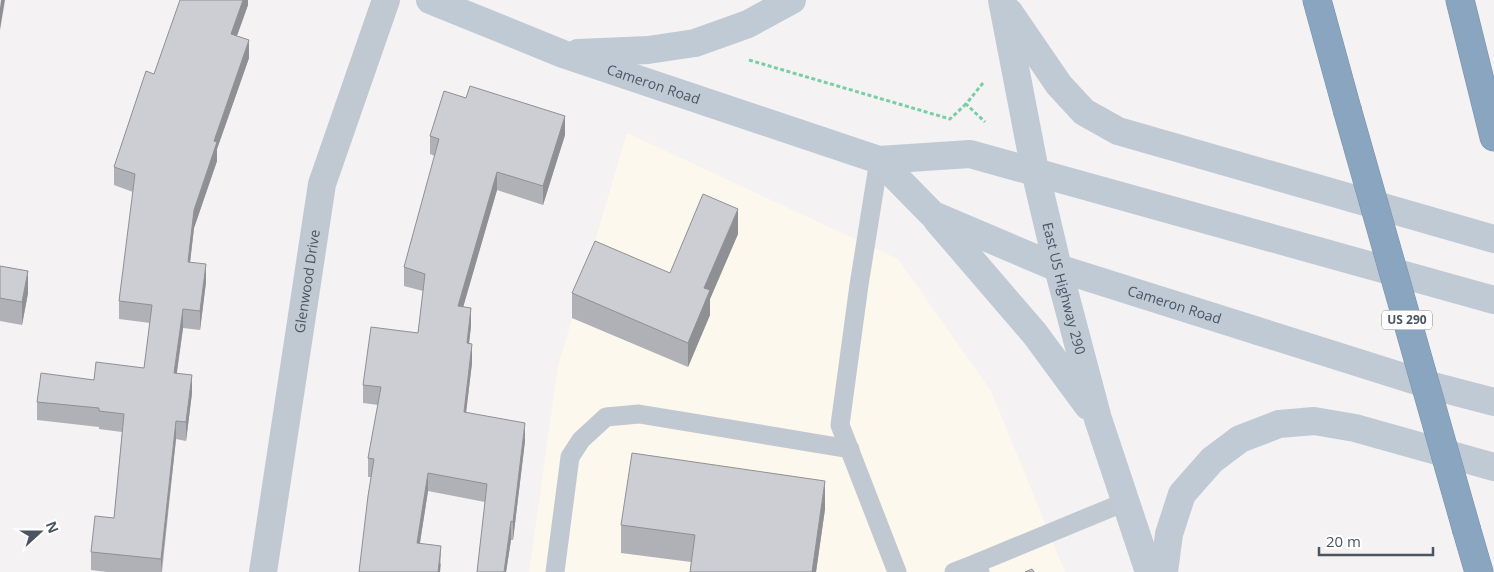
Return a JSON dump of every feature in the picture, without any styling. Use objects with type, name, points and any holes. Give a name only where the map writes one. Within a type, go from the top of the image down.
[{"type":"highway","name":"US 290","points":[[1317,0],[1479,572]]},
{"type":"highway","points":[[1460,0],[1494,137]]},
{"type":"main road","name":"Cameron Road","points":[[430,0],[564,54],[879,160],[970,154],[1494,300]]},
{"type":"main road","points":[[564,54],[648,50],[694,43],[748,24],[792,0]]},
{"type":"main road","points":[[1002,1],[1059,85],[1084,112],[1118,131],[1494,239]]},
{"type":"main road","name":"East US Highway 290","points":[[1002,1],[1035,172],[1058,268],[1098,419],[1148,572]]},
{"type":"main road","name":"Cameron Road","points":[[879,160],[933,215],[1058,268],[1429,385],[1494,402]]},
{"type":"main road","points":[[933,215],[1034,334],[1098,419]]},
{"type":"main road","points":[[1164,572],[1169,534],[1182,494],[1212,460],[1240,440],[1279,424],[1314,421],[1354,428],[1494,467]]},
{"type":"street","name":"Glenwood Drive","points":[[263,572],[322,184],[386,0]]},
{"type":"lane","points":[[879,160],[859,285],[840,425],[897,572]]},
{"type":"lane","points":[[555,572],[570,457],[581,440],[606,417],[639,414],[850,449]]},
{"type":"lane","points":[[954,572],[979,567],[1125,502]]},
{"type":"path","points":[[745,59],[950,119],[966,104],[986,78]]},
{"type":"path","points":[[966,104],[988,125]]},
{"type":"shaded area","points":[[627,133],[898,259],[991,391],[1065,572],[529,572],[558,366]]},
{"type":"building","points":[[180,0],[243,0],[231,34],[249,40],[214,141],[217,142],[194,210],[188,262],[206,264],[200,311],[183,309],[174,373],[192,375],[186,422],[176,421],[161,559],[91,552],[95,516],[114,518],[124,414],[99,411],[99,408],[37,402],[41,373],[94,380],[96,362],[144,368],[152,305],[119,301],[135,174],[114,167],[146,71],[154,74]]},
{"type":"building","points":[[470,86],[565,116],[543,186],[497,172],[458,306],[471,308],[467,343],[472,344],[464,412],[525,423],[513,522],[511,521],[504,572],[477,572],[487,484],[428,473],[417,543],[441,546],[438,572],[359,572],[374,459],[368,458],[381,387],[363,385],[371,327],[418,333],[425,274],[404,267],[439,139],[430,136],[444,91],[466,98]]},
{"type":"building","points":[[703,194],[738,209],[704,288],[710,290],[688,343],[572,293],[595,241],[670,273]]},
{"type":"building","points":[[0,266],[28,271],[22,302],[0,298]]},
{"type":"building","points":[[632,453],[825,481],[812,572],[690,572],[695,535],[621,525]]}]
